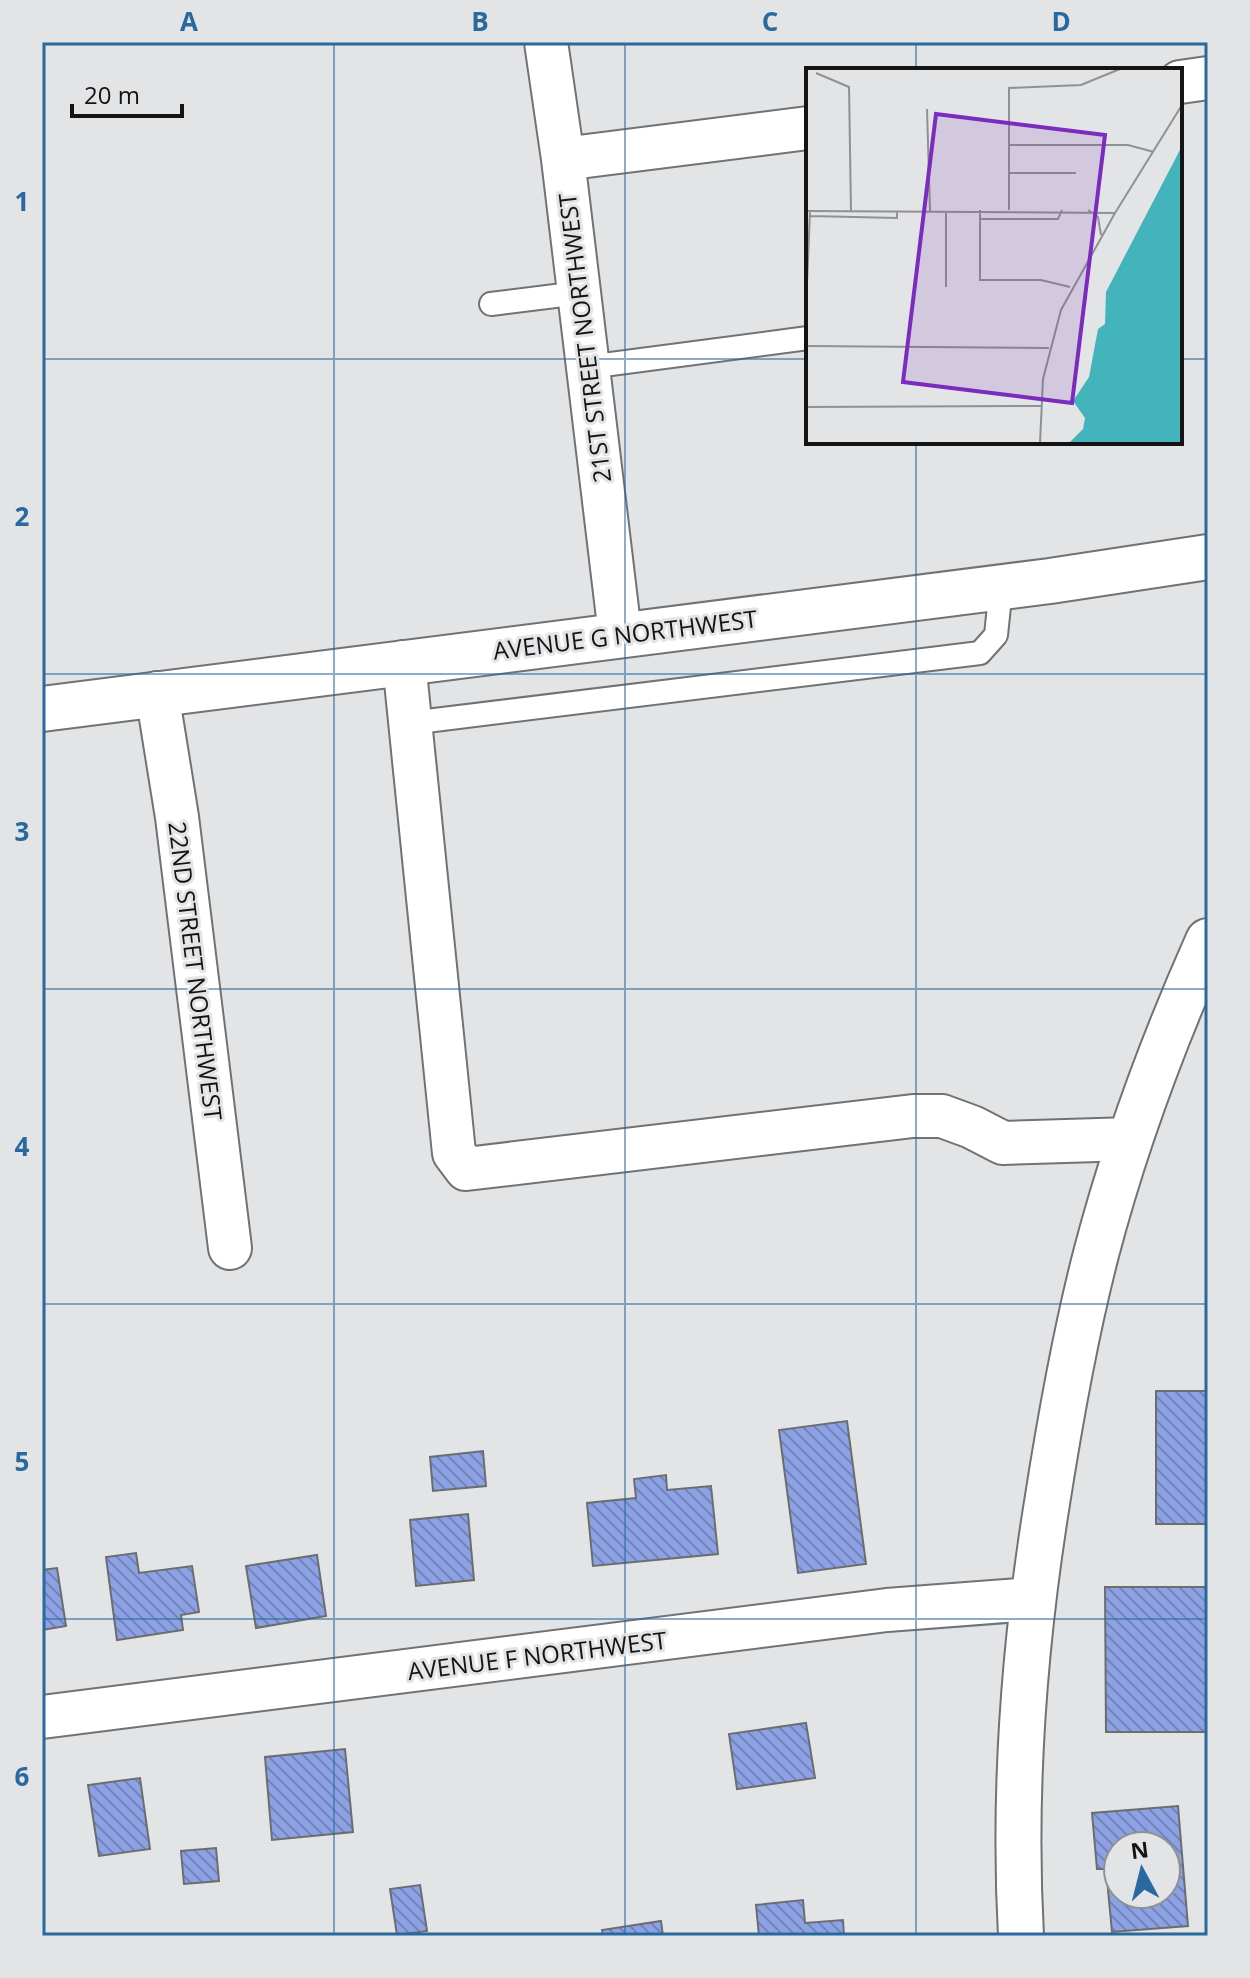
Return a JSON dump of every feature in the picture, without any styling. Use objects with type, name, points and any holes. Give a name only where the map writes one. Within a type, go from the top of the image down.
[{"type":"main road","name":"AVENUE G NORTHWEST","points":[[43,701],[157,693],[1202,561]]},
{"type":"main road","points":[[1021,1936],[1018,1819],[1032,1599],[1054,1459],[1096,1252],[1131,1139],[1208,941]]},
{"type":"street","name":"21ST STREET NORTHWEST","points":[[546,42],[620,634]]},
{"type":"street","points":[[1182,82],[1208,78]]},
{"type":"street","points":[[563,159],[806,128]]},
{"type":"street","points":[[404,662],[454,1153],[466,1169],[913,1116],[942,1116],[1003,1143],[1131,1139]]},
{"type":"street","name":"22ND STREET NORTHWEST","points":[[157,693],[177,817],[230,1248]]},
{"type":"street","name":"AVENUE F NORTHWEST","points":[[42,1717],[887,1610],[1032,1599]]},
{"type":"lane","points":[[491,304],[579,293]]},
{"type":"lane","points":[[588,367],[806,338]]},
{"type":"lane","points":[[410,723],[980,653],[996,635],[1001,587]]},
{"type":"building","points":[[1156,1391],[1208,1391],[1208,1524],[1156,1524]]},
{"type":"building","points":[[847,1421],[866,1564],[798,1573],[779,1430]]},
{"type":"building","points":[[483,1451],[486,1486],[433,1491],[430,1457]]},
{"type":"building","points":[[666,1475],[667,1490],[711,1486],[718,1554],[593,1566],[587,1503],[636,1498],[634,1479]]},
{"type":"building","points":[[468,1514],[474,1580],[416,1586],[410,1520]]},
{"type":"building","points":[[136,1553],[139,1573],[192,1566],[199,1612],[181,1615],[183,1630],[117,1640],[106,1557]]},
{"type":"building","points":[[317,1555],[326,1616],[256,1628],[246,1566]]},
{"type":"building","points":[[57,1568],[66,1626],[42,1630],[42,1570]]},
{"type":"building","points":[[1105,1587],[1208,1587],[1208,1732],[1106,1732]]},
{"type":"building","points":[[806,1723],[815,1778],[737,1789],[729,1734]]},
{"type":"building","points":[[345,1749],[353,1832],[272,1840],[265,1757]]},
{"type":"building","points":[[140,1778],[150,1849],[99,1856],[88,1785]]},
{"type":"building","points":[[1178,1806],[1180,1830],[1102,1830],[1102,1869],[1097,1869],[1092,1813]]},
{"type":"building","points":[[216,1848],[219,1881],[184,1884],[181,1851]]},
{"type":"building","points":[[1182,1854],[1188,1926],[1112,1932],[1110,1910],[1182,1910]]},
{"type":"building","points":[[420,1885],[427,1931],[397,1935],[390,1889]]},
{"type":"building","points":[[803,1900],[805,1923],[843,1920],[844,1936],[759,1936],[756,1905]]},
{"type":"building","points":[[661,1921],[663,1936],[603,1936],[602,1930]]}]
